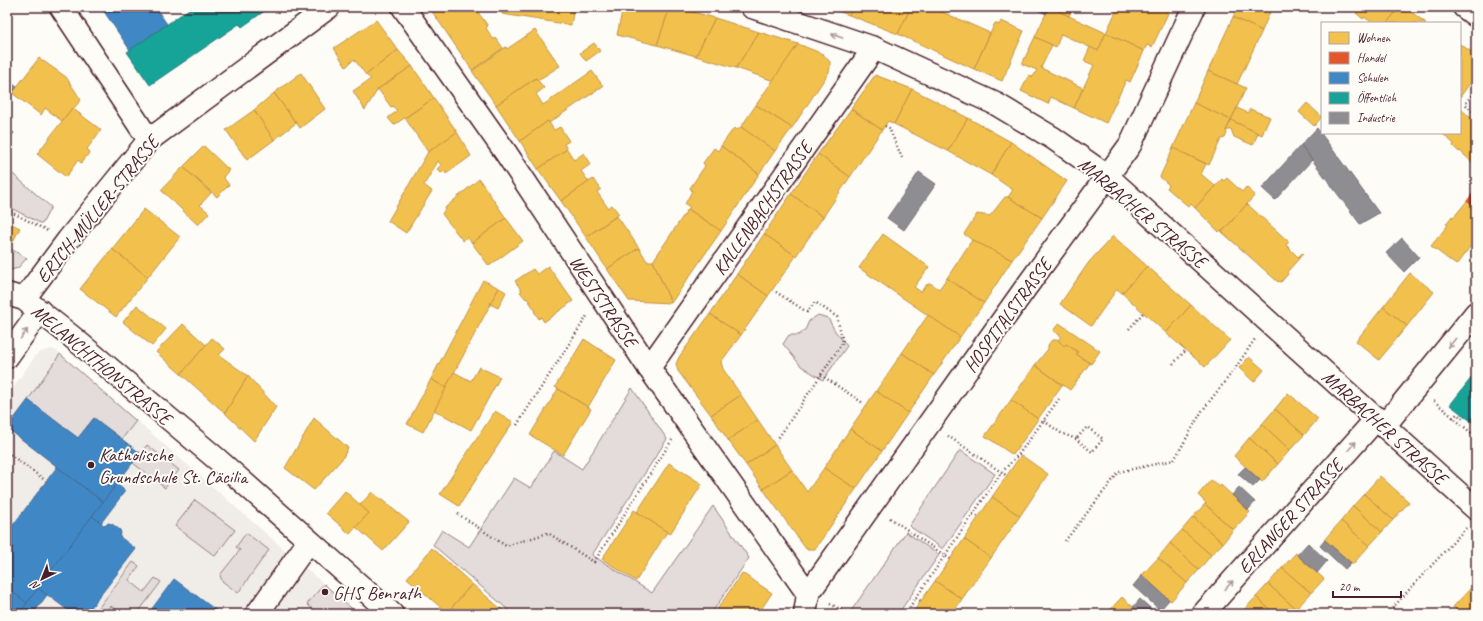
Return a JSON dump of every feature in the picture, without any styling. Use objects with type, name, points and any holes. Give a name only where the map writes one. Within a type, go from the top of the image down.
[{"type":"street","points":[[61,7],[149,140]]},
{"type":"street","name":"ERICH-MÜLLER-STRASSE","points":[[7,357],[24,301],[68,240],[149,140],[328,7]]},
{"type":"street","name":"WESTSTRASSE","points":[[403,7],[506,153],[649,368],[685,419],[806,604]]},
{"type":"street","name":"MARBACHER STRASSE","points":[[752,7],[874,48],[996,104],[1053,138],[1107,176],[1381,422],[1472,517]]},
{"type":"street","name":"HOSPITALSTRASSE","points":[[806,604],[872,505],[1130,145],[1194,7]]},
{"type":"street","points":[[1464,7],[1476,16]]},
{"type":"street","name":"KALLENBACHSTRASSE","points":[[649,368],[874,48]]},
{"type":"street","name":"MELANCHTHONSTRASSE","points":[[24,301],[218,460],[392,614]]},
{"type":"street","name":"ERLANGER STRASSE","points":[[1203,614],[1381,422],[1418,385],[1476,313]]},
{"type":"street","points":[[256,614],[309,541]]},
{"type":"path","points":[[7,12],[15,7]]},
{"type":"path","points":[[1476,90],[1465,104],[1476,114]]},
{"type":"path","points":[[885,126],[889,128],[903,160]]},
{"type":"path","points":[[7,210],[68,240]]},
{"type":"path","points":[[776,292],[807,312],[815,302],[837,317],[843,342],[777,440]]},
{"type":"path","points":[[517,425],[600,295]]},
{"type":"path","points":[[1129,329],[1143,313]]},
{"type":"path","points":[[1065,541],[1119,472],[1174,460],[1202,411],[1234,370],[1254,340],[1270,322]]},
{"type":"path","points":[[1173,364],[1186,350]]},
{"type":"path","points":[[821,375],[863,403]]},
{"type":"path","points":[[1418,385],[1476,437]]},
{"type":"path","points":[[905,614],[1001,472],[1018,454],[1059,399]]},
{"type":"path","points":[[1454,418],[1457,414],[1462,418],[1464,416]]},
{"type":"path","points":[[458,514],[506,546],[548,533],[594,562],[685,419]]},
{"type":"path","points":[[1044,421],[1061,433],[1076,439],[1092,452],[1103,439],[1087,426],[1076,439]]},
{"type":"path","points":[[930,423],[1007,476]]},
{"type":"path","points":[[7,452],[46,481]]},
{"type":"path","points":[[872,505],[950,559]]},
{"type":"path","points":[[973,514],[979,517]]},
{"type":"path","points":[[1387,614],[1472,517]]},
{"type":"path","points":[[916,598],[921,601]]},
{"type":"shaded area","points":[[7,169],[51,207],[42,224],[7,206]]},
{"type":"shaded area","points":[[11,249],[27,258],[18,268],[7,271],[7,258]]},
{"type":"shaded area","points":[[818,315],[828,318],[835,331],[847,346],[823,380],[801,366],[783,344],[789,335],[799,335],[805,330],[809,321]]},
{"type":"shaded area","points":[[52,349],[57,351],[358,614],[7,614],[7,396],[37,354]]},
{"type":"shaded area","points":[[60,354],[136,421],[122,439],[94,418],[78,438],[28,400]]},
{"type":"shaded area","points":[[632,388],[667,439],[592,555],[652,593],[713,506],[749,558],[711,614],[513,614],[433,545],[442,530],[469,547],[514,478],[531,488],[554,451],[582,469]]},
{"type":"shaded area","points":[[147,445],[179,470],[165,488],[133,463]]},
{"type":"shaded area","points":[[960,450],[995,474],[943,549],[909,526]]},
{"type":"shaded area","points":[[195,500],[235,530],[215,556],[175,526]]},
{"type":"shaded area","points":[[906,532],[939,555],[898,614],[856,614],[851,611]]},
{"type":"shaded area","points":[[246,533],[269,550],[238,593],[222,581],[220,575],[240,550],[236,547]]},
{"type":"shaded area","points":[[133,562],[139,566],[129,580],[144,592],[155,578],[161,582],[137,614],[121,614],[111,606],[105,614],[94,614]]},
{"type":"shaded area","name":"GHS Benrath","points":[[324,584],[358,614],[318,614],[307,604]]},
{"type":"building: Wohnen","points":[[429,7],[478,7],[477,11],[488,26],[486,28],[493,39],[496,38],[503,48],[472,70]]},
{"type":"building: Wohnen","points":[[503,7],[574,7],[571,25],[502,14]]},
{"type":"building: Wohnen","points":[[623,7],[670,7],[657,45],[617,35]]},
{"type":"building: Wohnen","points":[[670,7],[715,18],[696,56],[657,45]]},
{"type":"building: Wohnen","points":[[826,7],[853,7],[849,15]]},
{"type":"building: Wohnen","points":[[853,7],[911,7],[898,34],[849,15]]},
{"type":"building: Wohnen","points":[[911,7],[931,7],[990,33],[974,69],[898,34]]},
{"type":"building: Wohnen","points":[[1049,7],[1106,33],[1098,51],[1061,34],[1056,47],[1035,37]]},
{"type":"building: Wohnen","points":[[1050,7],[1073,7],[1069,16]]},
{"type":"building: Wohnen","points":[[1118,7],[1171,7],[1152,47],[1147,45],[1144,51],[1106,33]]},
{"type":"building: Wohnen","points":[[1238,7],[1272,7],[1262,31],[1233,17]]},
{"type":"building: Wohnen","points":[[1352,7],[1396,7],[1398,9],[1388,22],[1372,22],[1364,17],[1363,19],[1356,13],[1357,11]]},
{"type":"building: Wohnen","points":[[1406,8],[1425,22],[1388,22],[1398,9],[1403,12]]},
{"type":"building: Wohnen","points":[[1233,17],[1262,31],[1237,84],[1208,71]]},
{"type":"building: Wohnen","points":[[715,18],[759,32],[736,68],[696,56]]},
{"type":"building: Wohnen","points":[[376,20],[398,50],[366,75],[354,59],[346,67],[334,48]]},
{"type":"building: Wohnen","points":[[1001,21],[1024,31],[1002,81],[974,69],[995,23],[999,25]]},
{"type":"building: Wohnen","points":[[535,30],[560,66],[538,80],[536,78],[496,105],[472,71],[506,47],[507,49]]},
{"type":"building: Wohnen","points":[[759,32],[798,44],[774,81],[736,68]]},
{"type":"building: Wohnen","points":[[1106,33],[1144,51],[1130,82],[1126,80],[1106,123],[1074,108],[1094,65],[1084,61],[1090,47],[1098,51]]},
{"type":"building: Wohnen","points":[[1035,37],[1052,45],[1041,68],[1083,88],[1074,108],[1051,97],[1048,104],[1021,91],[1029,75],[1033,77],[1037,70],[1022,64]]},
{"type":"building: Wohnen","points":[[594,43],[600,51],[586,61],[580,53]]},
{"type":"building: Wohnen","points":[[798,44],[823,54],[830,62],[830,67],[829,72],[792,128],[756,105]]},
{"type":"building: Wohnen","points":[[1461,45],[1476,55],[1476,75],[1461,96]]},
{"type":"building: Wohnen","points":[[398,50],[412,66],[378,89],[365,110],[353,91],[371,79],[366,75]]},
{"type":"building: Wohnen","points":[[39,58],[66,77],[81,100],[73,109],[72,108],[62,121],[45,108],[41,115],[12,93]]},
{"type":"building: Wohnen","points":[[412,66],[434,98],[394,125],[388,118],[397,111],[393,106],[391,107],[378,89]]},
{"type":"building: Wohnen","points":[[592,71],[603,86],[549,123],[548,121],[520,141],[496,105],[536,78],[544,88],[536,94],[543,105]]},
{"type":"building: Wohnen","points":[[1208,71],[1246,88],[1231,120],[1194,103]]},
{"type":"building: Wohnen","points":[[301,73],[325,109],[300,128],[274,93]]},
{"type":"building: Wohnen","points":[[875,75],[912,89],[894,124],[888,121],[882,130],[851,109]]},
{"type":"building: Wohnen","points":[[912,89],[968,118],[948,151],[894,124]]},
{"type":"building: Wohnen","points":[[274,93],[296,123],[274,140],[254,110]]},
{"type":"building: Wohnen","points":[[434,98],[457,132],[428,152],[405,118]]},
{"type":"building: Wohnen","points":[[1194,103],[1231,120],[1226,131],[1227,133],[1225,138],[1221,139],[1209,165],[1173,148]]},
{"type":"building: Wohnen","points":[[1307,103],[1321,116],[1321,118],[1314,126],[1299,112]]},
{"type":"building: Wohnen","points":[[756,105],[792,128],[775,151],[741,127]]},
{"type":"building: Wohnen","points":[[72,108],[101,130],[87,149],[90,152],[81,163],[78,160],[66,177],[37,154]]},
{"type":"building: Wohnen","points":[[1237,108],[1248,113],[1250,109],[1270,117],[1262,135],[1231,120]]},
{"type":"building: Wohnen","points":[[851,109],[882,130],[850,177],[818,154]]},
{"type":"building: Wohnen","points":[[1461,109],[1476,123],[1475,165],[1453,146],[1454,144],[1443,134],[1461,134]]},
{"type":"building: Wohnen","points":[[254,110],[274,140],[247,160],[226,130]]},
{"type":"building: Wohnen","points":[[968,118],[1011,142],[991,175],[948,151]]},
{"type":"building: Wohnen","points":[[1231,120],[1258,133],[1253,145],[1234,137],[1231,129],[1226,131]]},
{"type":"building: Wohnen","points":[[548,121],[554,130],[560,127],[569,141],[564,144],[567,149],[538,169],[520,141]]},
{"type":"building: Wohnen","points":[[741,127],[775,151],[759,174],[721,146],[734,128],[737,130]]},
{"type":"building: Wohnen","points":[[457,132],[471,156],[446,174],[445,171],[441,173],[437,169],[441,165],[438,161],[424,185],[432,191],[406,233],[388,221],[428,152]]},
{"type":"building: Wohnen","points":[[1011,142],[1067,181],[1042,218],[1008,197],[1013,190],[991,175]]},
{"type":"building: Wohnen","points":[[204,146],[229,170],[223,177],[229,185],[217,197],[183,167]]},
{"type":"building: Wohnen","points":[[721,146],[759,174],[721,231],[688,209],[690,207],[685,204],[692,191],[690,188],[705,166],[703,163],[714,148],[718,151]]},
{"type":"building: Wohnen","points":[[1173,148],[1206,164],[1201,174],[1215,186],[1195,208],[1191,204],[1189,207],[1167,188],[1169,185],[1160,177]]},
{"type":"building: Wohnen","points":[[567,149],[574,160],[584,153],[591,164],[581,171],[589,182],[561,201],[538,169]]},
{"type":"building: Wohnen","points":[[818,154],[850,177],[823,217],[791,194]]},
{"type":"building: Wohnen","points":[[183,167],[211,193],[200,205],[209,213],[198,225],[161,190]]},
{"type":"building: Wohnen","points":[[1227,178],[1242,192],[1246,187],[1255,195],[1222,232],[1221,230],[1219,232],[1195,208],[1222,179],[1224,181]]},
{"type":"building: Wohnen","points":[[479,179],[506,218],[472,243],[467,237],[463,241],[442,214],[446,207]]},
{"type":"building: Wohnen","points":[[593,179],[601,189],[597,192],[608,208],[612,205],[619,214],[586,237],[561,201]]},
{"type":"building: Wohnen","points":[[791,194],[823,217],[796,256],[764,234]]},
{"type":"building: Wohnen","points":[[1005,197],[1008,197],[1042,218],[1012,260],[972,240],[964,234],[977,214],[990,216]]},
{"type":"building: Wohnen","points":[[1467,201],[1476,208],[1476,239],[1456,265],[1431,246],[1448,225],[1446,224],[1452,216],[1453,218]]},
{"type":"building: Wohnen","points":[[1247,204],[1289,242],[1286,245],[1298,257],[1302,253],[1303,254],[1287,272],[1288,274],[1281,282],[1278,282],[1222,232]]},
{"type":"building: Wohnen","points":[[144,209],[180,237],[148,277],[112,249]]},
{"type":"building: Wohnen","points":[[688,209],[721,231],[671,303],[653,261]]},
{"type":"building: Wohnen","points":[[617,216],[639,248],[607,269],[586,237]]},
{"type":"building: Wohnen","points":[[506,218],[523,241],[489,266],[472,243]]},
{"type":"building: Wohnen","points":[[7,222],[20,228],[7,253]]},
{"type":"building: Wohnen","points":[[764,234],[796,256],[768,296],[737,274]]},
{"type":"building: Wohnen","points":[[883,234],[929,267],[914,287],[921,292],[925,286],[930,283],[939,289],[947,278],[984,303],[960,337],[859,268]]},
{"type":"building: Wohnen","points":[[1113,236],[1147,266],[1122,293],[1117,289],[1091,326],[1060,304],[1089,262]]},
{"type":"building: Wohnen","points":[[972,240],[1012,260],[984,303],[947,278]]},
{"type":"building: Wohnen","points":[[639,248],[647,261],[653,261],[671,303],[629,301],[607,269]]},
{"type":"building: Wohnen","points":[[112,249],[148,277],[116,317],[80,289]]},
{"type":"building: Wohnen","points":[[548,266],[573,301],[544,322],[541,317],[539,319],[527,298],[526,299],[520,292],[522,291],[515,281],[533,269],[537,274]]},
{"type":"building: Wohnen","points":[[1147,266],[1191,305],[1166,333],[1122,293]]},
{"type":"building: Wohnen","points":[[1410,273],[1434,292],[1407,326],[1383,307]]},
{"type":"building: Wohnen","points":[[737,274],[768,296],[741,335],[710,314]]},
{"type":"building: Wohnen","points":[[483,280],[499,288],[446,388],[431,379]]},
{"type":"building: Wohnen","points":[[499,288],[506,292],[498,308],[490,304]]},
{"type":"building: Wohnen","points":[[137,305],[166,329],[152,346],[123,322]]},
{"type":"building: Wohnen","points":[[1191,305],[1230,340],[1205,367],[1166,333]]},
{"type":"building: Wohnen","points":[[1383,307],[1407,326],[1379,360],[1356,341]]},
{"type":"building: Wohnen","points":[[710,314],[741,335],[721,362],[723,369],[741,395],[711,415],[678,371],[676,364],[679,357]]},
{"type":"building: Wohnen","points":[[928,315],[960,337],[934,375],[902,353]]},
{"type":"building: Wohnen","points":[[1059,323],[1100,351],[1091,364],[1076,354],[1078,352],[1066,344],[1064,346],[1058,340],[1061,336],[1053,331]]},
{"type":"building: Wohnen","points":[[183,324],[206,345],[181,374],[156,352]]},
{"type":"building: Wohnen","points":[[212,338],[225,349],[219,355],[248,376],[225,413],[181,374]]},
{"type":"building: Wohnen","points":[[584,339],[616,360],[588,407],[555,387]]},
{"type":"building: Wohnen","points":[[1052,340],[1058,340],[1064,346],[1066,344],[1078,352],[1076,354],[1090,363],[1070,390],[1035,365],[1048,349],[1048,345]]},
{"type":"building: Wohnen","points":[[902,353],[934,375],[908,413],[876,391]]},
{"type":"building: Wohnen","points":[[1249,357],[1264,370],[1254,382],[1239,368]]},
{"type":"building: Wohnen","points":[[1035,365],[1062,385],[1038,419],[1011,400]]},
{"type":"building: Wohnen","points":[[479,367],[500,377],[471,430],[434,410],[454,372],[471,381]]},
{"type":"building: Wohnen","points":[[248,376],[276,407],[254,441],[225,413]]},
{"type":"building: Wohnen","points":[[431,379],[446,388],[423,432],[407,424]]},
{"type":"building: Wohnen","points":[[558,389],[591,409],[563,455],[530,435]]},
{"type":"building: Wohnen","points":[[876,391],[908,413],[882,451],[850,429]]},
{"type":"building: Wohnen","points":[[1288,393],[1318,419],[1304,435],[1275,409]]},
{"type":"building: Wohnen","points":[[741,395],[758,420],[728,440],[711,415]]},
{"type":"building: Wohnen","points":[[1011,400],[1038,419],[1013,455],[985,436]]},
{"type":"building: Wohnen","points":[[1275,409],[1304,435],[1290,450],[1262,424]]},
{"type":"building: Wohnen","points":[[495,411],[513,422],[459,506],[440,494]]},
{"type":"building: Wohnen","points":[[314,418],[348,448],[342,459],[314,490],[285,468]]},
{"type":"building: Wohnen","points":[[758,420],[775,445],[746,465],[728,440]]},
{"type":"building: Wohnen","points":[[1262,424],[1290,450],[1278,464],[1249,438]]},
{"type":"building: Wohnen","points":[[850,429],[882,451],[856,489],[824,468]]},
{"type":"building: Wohnen","points":[[1249,438],[1278,464],[1262,482],[1234,456]]},
{"type":"building: Wohnen","points":[[775,445],[792,470],[763,489],[746,465]]},
{"type":"building: Wohnen","points":[[1021,455],[1048,474],[1020,516],[992,497]]},
{"type":"building: Wohnen","points":[[669,463],[702,484],[670,534],[637,512]]},
{"type":"building: Wohnen","points":[[824,468],[856,489],[815,549],[806,549],[763,489],[792,470],[807,492]]},
{"type":"building: Wohnen","points":[[1380,476],[1409,502],[1393,520],[1364,494]]},
{"type":"building: Wohnen","points":[[1211,480],[1220,487],[1221,485],[1250,512],[1233,530],[1205,504],[1206,503],[1198,495]]},
{"type":"building: Wohnen","points":[[345,491],[369,513],[350,534],[326,513]]},
{"type":"building: Wohnen","points":[[372,492],[409,522],[383,551],[356,527],[369,513],[360,505]]},
{"type":"building: Wohnen","points":[[1364,494],[1393,520],[1382,532],[1353,506]]},
{"type":"building: Wohnen","points":[[992,497],[1020,516],[991,558],[964,539]]},
{"type":"building: Wohnen","points":[[1205,504],[1233,530],[1223,543],[1193,517]]},
{"type":"building: Wohnen","points":[[1353,506],[1382,532],[1369,546],[1341,521]]},
{"type":"building: Wohnen","points":[[634,510],[667,532],[636,581],[602,559]]},
{"type":"building: Wohnen","points":[[1193,517],[1223,543],[1211,555],[1182,530]]},
{"type":"building: Wohnen","points":[[1341,521],[1369,546],[1353,564],[1324,540]]},
{"type":"building: Wohnen","points":[[1182,530],[1211,555],[1199,570],[1170,543]]},
{"type":"building: Wohnen","points":[[964,539],[991,558],[962,599],[935,581]]},
{"type":"building: Wohnen","points":[[1170,543],[1199,570],[1187,583],[1158,558]]},
{"type":"building: Wohnen","points":[[432,548],[472,584],[447,613],[407,578]]},
{"type":"building: Wohnen","points":[[1296,553],[1324,579],[1311,593],[1282,568]]},
{"type":"building: Wohnen","points":[[1158,558],[1187,583],[1171,601],[1142,575]]},
{"type":"building: Wohnen","points":[[1282,568],[1311,593],[1296,609],[1268,584]]},
{"type":"building: Wohnen","points":[[742,573],[772,593],[758,614],[714,614]]},
{"type":"building: Wohnen","points":[[935,581],[962,599],[952,614],[912,614]]},
{"type":"building: Wohnen","points":[[1476,582],[1476,595],[1470,589]]},
{"type":"building: Wohnen","points":[[472,584],[507,614],[448,614],[447,613]]},
{"type":"building: Wohnen","points":[[1268,584],[1296,609],[1292,614],[1275,614],[1256,597]]},
{"type":"building: Wohnen","points":[[1470,589],[1476,595],[1476,614],[1461,614],[1453,607]]},
{"type":"building: Wohnen","points":[[1122,597],[1133,607],[1142,614],[1106,614]]},
{"type":"building: Wohnen","points":[[1256,597],[1275,614],[1248,614],[1244,610]]},
{"type":"building: Handel","points":[[1476,189],[1476,208],[1467,201]]},
{"type":"building: Schulen","points":[[101,7],[155,7],[167,24],[130,50]]},
{"type":"building: Schulen","points":[[28,400],[78,438],[94,418],[140,453],[103,502],[7,428]]},
{"type":"building: Schulen","points":[[57,467],[103,502],[27,603],[7,588],[7,533]]},
{"type":"building: Schulen","points":[[117,484],[125,491],[101,523],[92,516]]},
{"type":"building: Schulen","points":[[92,516],[105,526],[108,523],[112,524],[120,530],[120,537],[136,549],[86,614],[73,614],[38,588]]},
{"type":"building: Schulen","points":[[174,579],[221,614],[148,614]]},
{"type":"building: Schulen","points":[[7,588],[27,603],[19,614],[7,614]]},
{"type":"building: Schulen","points":[[38,588],[47,595],[33,614],[19,614]]},
{"type":"building: Öffentlich","points":[[192,7],[270,7],[242,27],[239,24],[150,85],[127,52]]},
{"type":"building: Öffentlich","points":[[1476,372],[1476,425],[1450,405]]},
{"type":"building: Industrie","points":[[1032,7],[1049,7],[1046,14]]},
{"type":"building: Industrie","points":[[7,80],[17,87],[7,100]]},
{"type":"building: Industrie","points":[[7,127],[14,133],[7,141]]},
{"type":"building: Industrie","points":[[1317,128],[1379,213],[1360,224],[1301,145]]},
{"type":"building: Industrie","points":[[1301,145],[1312,160],[1275,200],[1262,188]]},
{"type":"building: Industrie","points":[[919,172],[936,184],[904,230],[887,218]]},
{"type":"building: Industrie","points":[[1402,238],[1419,257],[1404,272],[1386,253]]},
{"type":"building: Industrie","points":[[1245,467],[1260,480],[1253,487],[1238,474]]},
{"type":"building: Industrie","points":[[1239,487],[1255,502],[1248,510],[1232,495]]},
{"type":"building: Industrie","points":[[1325,540],[1351,563],[1345,569],[1320,546]]},
{"type":"building: Industrie","points":[[1308,543],[1327,561],[1317,573],[1297,555]]},
{"type":"building: Industrie","points":[[1142,575],[1169,600],[1160,610],[1133,586]]},
{"type":"building: Industrie","points":[[1140,599],[1156,614],[1142,614],[1133,607]]},
{"type":"place","name":"Katholische Grundschule St. Cäcilia","points":[[91,465]]},
{"type":"place","name":"GHS Benrath","points":[[325,592]]}]
